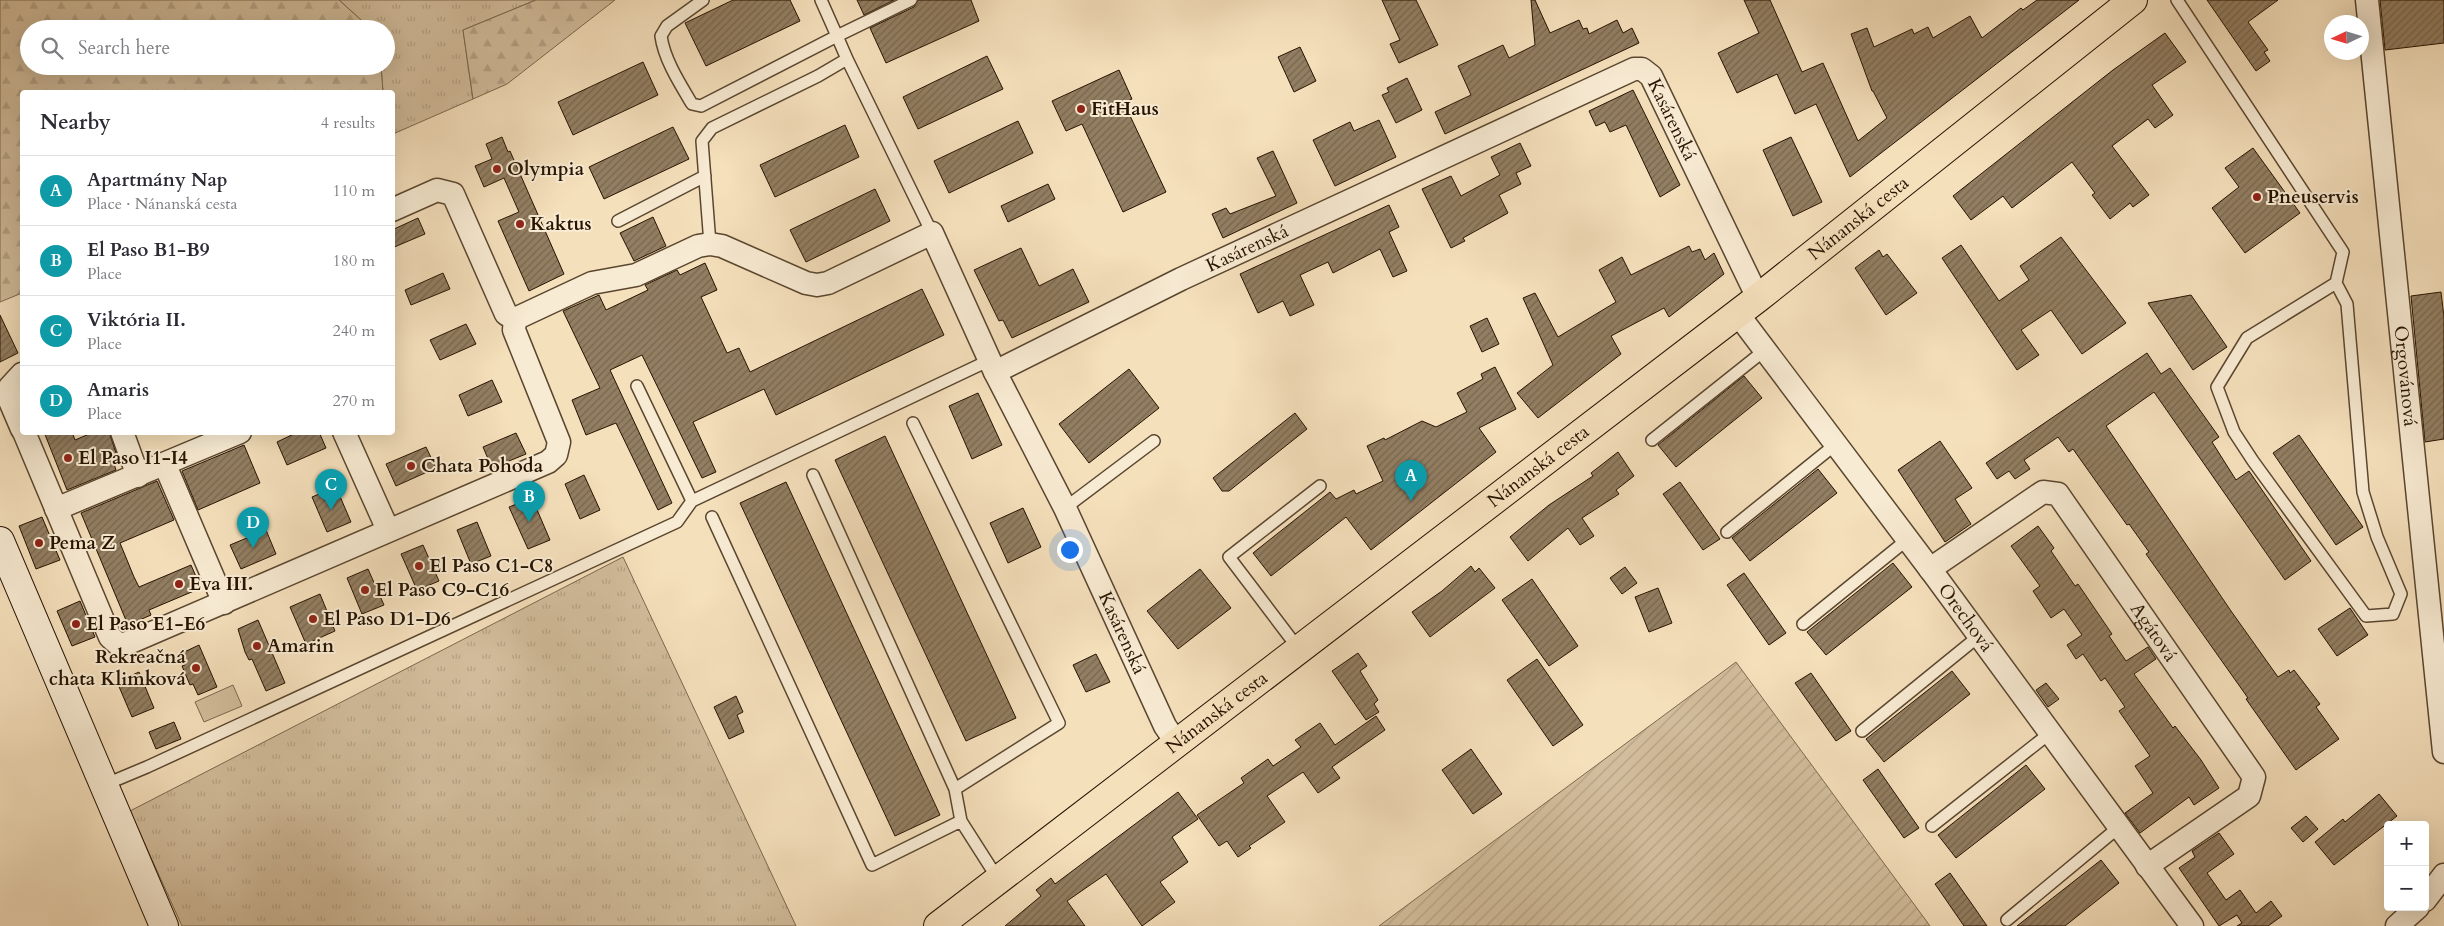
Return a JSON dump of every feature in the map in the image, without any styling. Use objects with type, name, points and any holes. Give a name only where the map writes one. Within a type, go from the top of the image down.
[{"type":"main road","name":"Nánanská cesta","points":[[938,926],[1298,648],[1748,306],[2133,0]]},
{"type":"main road","points":[[0,541],[164,926]]},
{"type":"street","name":"Orgovánová","points":[[2367,0],[2444,752]]},
{"type":"street","name":"Kasárenská","points":[[1176,742],[1165,726],[1065,508],[993,366],[1634,69],[1642,69],[1651,76],[1748,306]]},
{"type":"street","points":[[395,209],[437,190],[453,194],[506,314],[515,319]]},
{"type":"street","points":[[515,319],[592,283],[636,275],[698,246],[710,244],[722,246],[806,283],[817,285],[828,283],[932,233],[993,366]]},
{"type":"street","name":"Orechová","points":[[1748,306],[1765,350],[1930,569],[2192,926]]},
{"type":"street","points":[[25,435],[110,638],[118,645],[131,642],[548,462],[556,455],[559,442],[514,330],[515,319]]},
{"type":"street","points":[[20,376],[10,387],[10,401],[20,424]]},
{"type":"street","points":[[123,435],[138,476]]},
{"type":"street","points":[[56,509],[165,465],[229,435]]},
{"type":"street","points":[[345,435],[388,530]]},
{"type":"street","points":[[165,465],[224,603]]},
{"type":"street","name":"Agátová","points":[[1930,569],[2043,492],[2058,494],[2254,777],[2249,796],[2147,866]]},
{"type":"street","points":[[2429,895],[2444,875]]},
{"type":"street","points":[[2397,926],[2414,911]]},
{"type":"lane","points":[[703,0],[667,26],[661,36],[662,44],[692,104],[701,106],[911,0]]},
{"type":"lane","points":[[821,0],[847,59],[932,233]]},
{"type":"lane","points":[[2177,0],[2343,252],[2336,283],[2347,304],[2363,492],[2377,537],[2401,594],[2393,614],[2366,616],[2234,432],[2217,387],[2247,338],[2336,283]]},
{"type":"lane","points":[[710,244],[702,141],[712,128],[818,76],[847,59]]},
{"type":"lane","points":[[618,221],[705,176]]},
{"type":"lane","points":[[1652,440],[1765,350]]},
{"type":"lane","points":[[104,785],[147,767],[677,522],[692,502],[993,366]]},
{"type":"lane","points":[[637,386],[692,502]]},
{"type":"lane","points":[[913,423],[1058,723],[955,789]]},
{"type":"lane","points":[[1065,508],[1154,441]]},
{"type":"lane","points":[[1727,532],[1836,444]]},
{"type":"lane","points":[[813,475],[955,789],[961,821],[998,879]]},
{"type":"lane","points":[[1298,648],[1229,557],[1320,486]]},
{"type":"lane","points":[[712,517],[872,865],[961,821]]},
{"type":"lane","points":[[1802,624],[1908,540]]},
{"type":"lane","points":[[1862,732],[1978,636]]},
{"type":"lane","points":[[1932,826],[2050,733]]},
{"type":"lane","points":[[2007,920],[2119,828]]},
{"type":"green space","points":[[0,0],[339,0],[361,20],[20,20],[20,75],[382,75],[383,90],[20,90],[20,294],[0,302]]},
{"type":"green space","points":[[339,0],[536,0],[463,30],[473,99],[395,133],[395,90],[383,90],[382,75],[395,75],[395,20],[361,20]]},
{"type":"green space","points":[[536,0],[615,0],[507,84],[473,99],[463,30]]},
{"type":"green space","points":[[623,557],[796,926],[182,926],[130,811]]},
{"type":"green space","points":[[1736,662],[1930,926],[1379,926]]},
{"type":"green space","points":[[233,685],[242,706],[204,722],[195,702]]},
{"type":"building","points":[[733,0],[790,0],[800,21],[706,66],[685,23]]},
{"type":"building","points":[[857,0],[894,0],[864,15]]},
{"type":"building","points":[[918,0],[971,0],[979,21],[886,63],[870,28],[914,7]]},
{"type":"building","points":[[1382,0],[1416,0],[1438,45],[1399,63],[1390,44],[1400,40]]},
{"type":"building","points":[[1531,0],[1535,0],[1550,33],[1579,20],[1583,29],[1587,28],[1589,34],[1617,20],[1623,33],[1632,28],[1639,43],[1445,134],[1435,112],[1471,95],[1458,66],[1503,45],[1509,58],[1535,45]]},
{"type":"building","points":[[1744,0],[1770,0],[1802,72],[1823,63],[1858,141],[1887,118],[1872,91],[1851,34],[1867,28],[1874,47],[1912,29],[1914,34],[1928,27],[1933,38],[1970,16],[1982,38],[2021,8],[2023,10],[2037,0],[2079,0],[1850,177],[1816,104],[1795,114],[1777,74],[1737,93],[1718,53],[1759,33]]},
{"type":"building","points":[[2207,0],[2278,0],[2248,22],[2268,50],[2264,52],[2270,61],[2256,71]]},
{"type":"building","points":[[2380,0],[2444,0],[2444,43],[2385,50]]},
{"type":"building","points":[[2165,33],[2186,62],[2152,85],[2173,115],[2155,128],[2148,119],[2112,146],[2149,195],[2133,207],[2130,203],[2110,219],[2092,195],[2095,193],[2072,162],[2012,208],[2003,196],[1971,220],[1953,196],[2113,70]]},
{"type":"building","points":[[1300,47],[1316,81],[1294,92],[1278,57]]},
{"type":"building","points":[[987,56],[1003,89],[918,129],[903,97]]},
{"type":"building","points":[[643,62],[658,95],[573,135],[558,102]]},
{"type":"building","points":[[1119,70],[1132,99],[1124,103],[1166,192],[1123,212],[1082,124],[1066,131],[1052,101]]},
{"type":"building","points":[[1407,78],[1422,110],[1396,123],[1382,95],[1389,92],[1387,88]]},
{"type":"building","points":[[1633,90],[1680,185],[1660,197],[1626,125],[1610,132],[1605,122],[1596,126],[1589,111]]},
{"type":"building","points":[[1379,120],[1396,157],[1335,186],[1313,140],[1350,122],[1354,131]]},
{"type":"building","points":[[1018,121],[1033,153],[949,193],[934,161]]},
{"type":"building","points":[[845,125],[859,157],[775,197],[760,165]]},
{"type":"building","points":[[673,127],[689,159],[604,199],[589,167]]},
{"type":"building","points":[[502,137],[508,152],[510,151],[564,274],[529,291],[498,221],[519,212],[504,178],[484,187],[475,166],[492,159],[486,144]]},
{"type":"building","points":[[1791,137],[1822,202],[1793,216],[1763,150]]},
{"type":"building","points":[[1520,143],[1531,166],[1516,173],[1521,184],[1499,195],[1508,213],[1463,238],[1465,241],[1451,248],[1422,189],[1451,176],[1461,196],[1500,175],[1491,157]]},
{"type":"building","name":"Pneuservis","points":[[2253,148],[2300,213],[2245,253],[2212,208],[2239,187],[2225,168]]},
{"type":"building","points":[[1273,151],[1297,203],[1223,238],[1212,214],[1226,208],[1230,214],[1276,196],[1257,158]]},
{"type":"building","points":[[1048,184],[1055,199],[1008,222],[1001,206]]},
{"type":"building","points":[[875,189],[890,221],[806,262],[790,230]]},
{"type":"building","points":[[1389,205],[1399,227],[1389,232],[1407,271],[1393,277],[1380,249],[1333,273],[1328,262],[1300,275],[1314,305],[1290,316],[1283,301],[1258,313],[1240,274]]},
{"type":"building","points":[[653,217],[666,246],[634,261],[620,233]]},
{"type":"building","points":[[418,218],[425,234],[395,247],[395,229]]},
{"type":"building","points":[[2061,237],[2126,323],[2082,354],[2051,310],[2021,330],[2039,355],[2017,370],[1942,258],[1961,245],[1999,301],[2029,280],[2020,266]]},
{"type":"building","points":[[1689,246],[1692,252],[1700,249],[1705,260],[1714,253],[1724,274],[1669,317],[1664,308],[1611,336],[1621,354],[1538,418],[1517,393],[1553,365],[1523,298],[1535,293],[1558,337],[1616,302],[1599,270],[1622,257],[1631,275]]},
{"type":"building","points":[[1021,248],[1039,286],[1073,269],[1089,302],[1012,338],[1003,320],[999,321],[974,270]]},
{"type":"building","points":[[1879,250],[1883,257],[1887,254],[1917,293],[1886,315],[1855,268]]},
{"type":"building","points":[[705,263],[717,290],[701,297],[727,353],[739,348],[750,372],[922,289],[944,335],[776,415],[764,389],[693,422],[716,472],[702,478],[642,355],[610,370],[672,503],[658,510],[616,423],[586,435],[572,400],[600,388],[563,311],[599,295],[606,310],[648,290],[645,285],[677,270],[680,275]]},
{"type":"building","points":[[443,273],[450,289],[411,305],[405,290]]},
{"type":"building","points":[[2441,292],[2444,317],[2444,439],[2425,442],[2411,296]]},
{"type":"building","points":[[2191,295],[2227,347],[2193,370],[2148,303]]},
{"type":"building","points":[[0,315],[18,353],[0,362]]},
{"type":"building","points":[[1487,318],[1499,344],[1482,352],[1470,326]]},
{"type":"building","points":[[466,324],[476,344],[440,360],[430,340]]},
{"type":"building","points":[[2147,353],[2161,374],[2170,368],[2219,437],[2212,442],[2236,480],[2249,471],[2311,561],[2285,580],[2154,392],[2106,426],[2278,677],[2289,670],[2290,673],[2294,670],[2320,704],[2316,707],[2339,739],[2296,770],[2246,699],[2248,698],[2146,554],[2149,552],[2129,524],[2127,525],[2073,449],[2069,452],[2058,437],[2024,460],[2030,469],[2015,479],[2009,471],[1997,479],[1986,463]]},
{"type":"building","points":[[1495,367],[1516,409],[1479,428],[1496,452],[1371,550],[1346,517],[1271,576],[1253,553],[1330,492],[1336,499],[1354,490],[1356,494],[1383,481],[1367,446],[1384,438],[1385,440],[1422,421],[1436,427],[1467,412],[1457,393],[1483,379],[1481,374]]},
{"type":"building","points":[[1129,369],[1159,408],[1089,463],[1059,424]]},
{"type":"building","points":[[1744,376],[1762,398],[1676,467],[1658,445]]},
{"type":"building","points":[[492,380],[502,402],[468,416],[459,395]]},
{"type":"building","points":[[978,393],[1002,445],[972,459],[949,406]]},
{"type":"building","points":[[1295,413],[1307,429],[1229,491],[1222,491],[1213,478]]},
{"type":"building","points":[[516,433],[526,454],[492,468],[483,447]]},
{"type":"building","points":[[45,435],[73,435],[75,440],[87,435],[110,435],[119,462],[114,464],[116,470],[67,490]]},
{"type":"building","points":[[292,435],[320,435],[326,448],[287,465],[277,442]]},
{"type":"building","points":[[2299,435],[2363,527],[2336,545],[2273,453]]},
{"type":"building","points":[[885,436],[1016,718],[966,741],[835,460]]},
{"type":"building","points":[[1940,441],[1972,488],[1955,499],[1971,524],[1945,542],[1898,470]]},
{"type":"building","points":[[244,445],[260,483],[198,510],[182,471]]},
{"type":"building","name":"Chata Pohoda","points":[[426,447],[436,468],[396,486],[386,464]]},
{"type":"building","points":[[1618,452],[1634,476],[1616,490],[1619,494],[1582,518],[1594,536],[1580,545],[1568,528],[1528,561],[1510,537],[1549,505],[1593,476],[1591,473]]},
{"type":"building","points":[[1818,469],[1837,493],[1750,561],[1732,538]]},
{"type":"building","points":[[584,475],[600,510],[580,519],[565,484]]},
{"type":"building","points":[[157,481],[174,520],[120,543],[139,587],[191,565],[201,588],[149,610],[151,615],[128,625],[81,513]]},
{"type":"building","points":[[786,482],[940,815],[895,836],[740,503]]},
{"type":"building","points":[[1680,482],[1720,539],[1703,550],[1663,494]]},
{"type":"building","points":[[336,487],[351,522],[327,532],[312,497]]},
{"type":"building","points":[[532,498],[550,540],[528,549],[509,507]]},
{"type":"building","points":[[1023,508],[1041,547],[1008,563],[990,523]]},
{"type":"building","name":"Pema Z","points":[[42,517],[60,560],[36,569],[19,526]]},
{"type":"building","points":[[477,522],[491,556],[471,564],[457,530]]},
{"type":"building","points":[[2038,526],[2054,548],[2051,551],[2075,586],[2078,584],[2112,634],[2109,636],[2126,661],[2148,647],[2156,659],[2134,674],[2173,728],[2175,726],[2201,760],[2219,788],[2194,805],[2189,797],[2140,833],[2125,813],[2153,793],[2135,766],[2150,756],[2119,711],[2125,707],[2105,678],[2101,681],[2083,654],[2076,659],[2067,645],[2082,635],[2064,609],[2051,618],[2033,591],[2040,586],[2011,546]]},
{"type":"building","points":[[266,530],[276,554],[241,569],[230,545]]},
{"type":"building","name":"El Paso C1-C8","points":[[423,545],[439,581],[417,590],[401,554]]},
{"type":"building","points":[[1893,563],[1912,587],[1826,655],[1807,632]]},
{"type":"building","points":[[1471,566],[1475,572],[1479,568],[1495,588],[1430,637],[1412,612],[1442,591]]},
{"type":"building","points":[[1625,567],[1637,583],[1622,594],[1610,578]]},
{"type":"building","name":"El Paso C9-C16","points":[[368,569],[384,605],[362,614],[347,578]]},
{"type":"building","points":[[1200,569],[1231,608],[1178,649],[1147,611]]},
{"type":"building","points":[[1744,573],[1786,633],[1769,645],[1727,585]]},
{"type":"building","points":[[1532,579],[1578,646],[1549,666],[1502,600]]},
{"type":"building","points":[[1658,588],[1672,623],[1649,632],[1635,597]]},
{"type":"building","name":"El Paso D1-D6","points":[[320,594],[335,631],[306,644],[290,607]]},
{"type":"building","name":"El Paso E1-E6","points":[[80,601],[95,637],[72,646],[57,611]]},
{"type":"building","points":[[2350,608],[2368,635],[2337,656],[2318,629]]},
{"type":"building","name":"Amarin","points":[[258,620],[285,683],[266,691],[252,659],[249,660],[245,652],[238,629]]},
{"type":"building","name":"Rekreačná chata Klimková","points":[[199,645],[217,687],[198,695],[193,684],[190,685],[182,666],[185,665],[180,654]]},
{"type":"building","points":[[1358,653],[1367,666],[1360,671],[1378,700],[1374,704],[1379,712],[1366,720],[1332,671]]},
{"type":"building","points":[[1096,654],[1110,682],[1086,692],[1073,665]]},
{"type":"building","points":[[1537,659],[1583,725],[1553,746],[1507,680]]},
{"type":"building","points":[[1952,671],[1970,694],[1884,762],[1866,739]]},
{"type":"building","name":"Rekreačná chata Klimková","points":[[139,672],[154,708],[132,717],[117,682]]},
{"type":"building","points":[[1811,673],[1851,731],[1836,741],[1795,683]]},
{"type":"building","points":[[2046,683],[2059,699],[2048,707],[2036,690]]},
{"type":"building","points":[[736,696],[743,712],[737,715],[744,732],[729,739],[714,707]]},
{"type":"building","points":[[1376,716],[1385,730],[1332,767],[1340,778],[1318,793],[1303,772],[1267,796],[1285,822],[1249,846],[1251,848],[1238,857],[1227,841],[1219,846],[1197,815],[1244,783],[1241,778],[1268,759],[1273,766],[1301,747],[1295,740],[1320,723],[1335,745]]},
{"type":"building","points":[[174,722],[181,739],[156,749],[149,732]]},
{"type":"building","points":[[1471,749],[1502,794],[1473,814],[1442,770]]},
{"type":"building","points":[[2026,765],[2045,789],[1956,858],[1938,835]]},
{"type":"building","points":[[1878,769],[1919,828],[1904,838],[1863,780]]},
{"type":"building","points":[[1178,792],[1198,819],[1172,837],[1188,862],[1160,882],[1175,902],[1142,926],[1106,874],[1067,901],[1085,926],[1005,926],[1041,896],[1036,890],[1051,878],[1055,884]]},
{"type":"building","points":[[2379,794],[2397,816],[2391,821],[2384,821],[2384,826],[2334,865],[2315,842],[2343,819],[2345,822]]},
{"type":"building","points":[[2306,816],[2318,829],[2303,842],[2291,828]]},
{"type":"building","points":[[2219,833],[2234,854],[2207,873],[2226,900],[2240,890],[2256,913],[2271,901],[2282,916],[2268,926],[2237,926],[2242,923],[2237,915],[2219,926],[2179,868],[2195,857],[2192,851]]},
{"type":"building","points":[[2101,860],[2119,883],[2065,926],[2017,926]]},
{"type":"building","points":[[1950,873],[1987,926],[1964,926],[1935,884]]},
{"type":"place","name":"FitHaus","points":[[1081,109]]},
{"type":"place","name":"Olympia","points":[[497,169]]},
{"type":"place","name":"Pneuservis","points":[[2257,197]]},
{"type":"place","name":"Kaktus","points":[[520,224]]},
{"type":"place","name":"El Paso I1-I4","points":[[68,458]]},
{"type":"place","name":"Chata Pohoda","points":[[411,466]]},
{"type":"place","name":"Apartmány Nap","points":[[1411,501]]},
{"type":"place","name":"Viktória II.","points":[[331,510]]},
{"type":"place","name":"El Paso B1-B9","points":[[529,522]]},
{"type":"place","name":"Pema Z","points":[[39,543]]},
{"type":"place","name":"Amaris","points":[[253,548]]},
{"type":"place","name":"El Paso C1-C8","points":[[419,566]]},
{"type":"place","name":"Eva III.","points":[[179,584]]},
{"type":"place","name":"El Paso C9-C16","points":[[365,590]]},
{"type":"place","name":"El Paso D1-D6","points":[[313,619]]},
{"type":"place","name":"El Paso E1-E6","points":[[76,624]]},
{"type":"place","name":"Amarin","points":[[257,646]]},
{"type":"place","name":"Rekreačná chata Klimková","points":[[196,668]]}]
